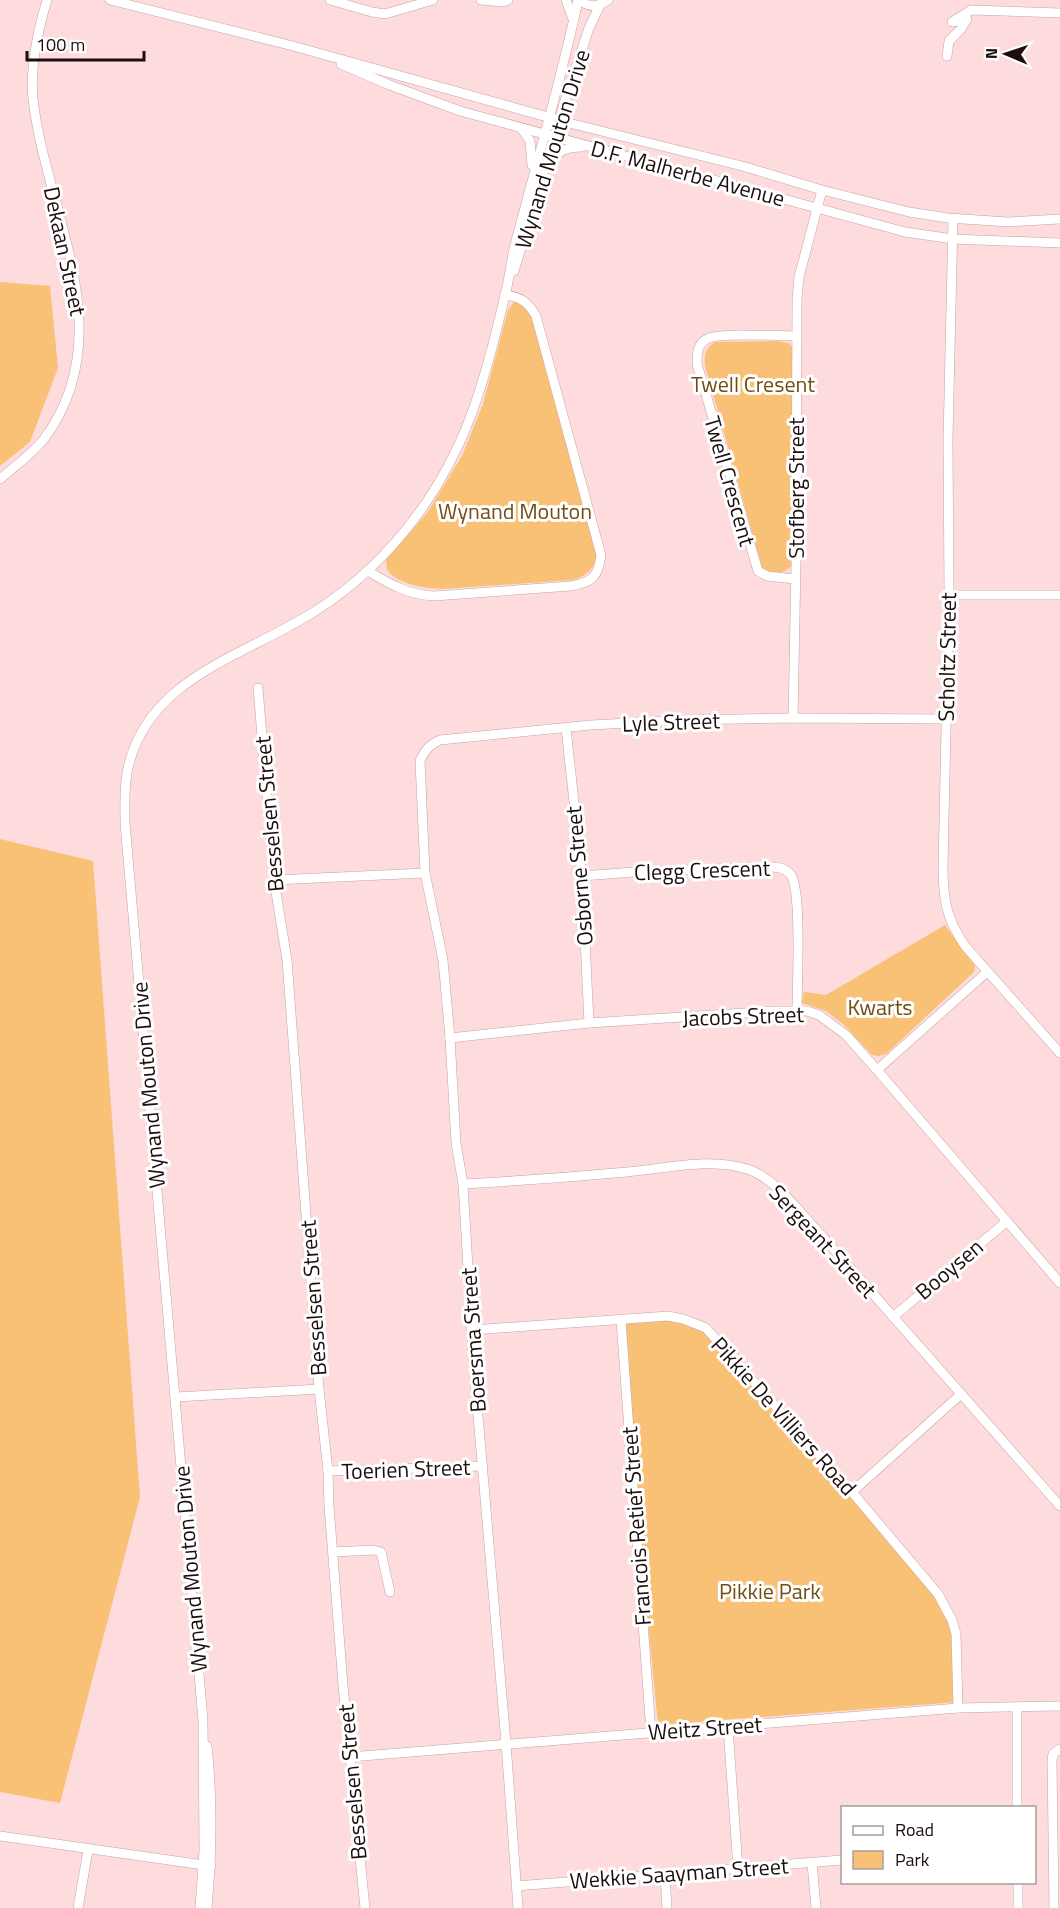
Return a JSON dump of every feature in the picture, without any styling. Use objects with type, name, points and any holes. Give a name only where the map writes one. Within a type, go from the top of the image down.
[{"type":"street","name":"D.F. Malherbe Avenue","points":[[110,0],[293,46],[909,212],[953,219],[1008,222],[1060,219]]},
{"type":"street","points":[[330,0],[385,14],[433,0]]},
{"type":"street","points":[[481,0],[508,0]]},
{"type":"street","points":[[566,0],[574,21]]},
{"type":"street","points":[[579,0],[592,6],[604,3]]},
{"type":"street","name":"Wynand Mouton Drive","points":[[207,1908],[207,1809],[202,1720],[125,823],[128,773],[134,750],[144,729],[156,712],[185,684],[205,669],[298,622],[344,591],[368,572],[390,549],[433,493],[461,444],[483,383],[506,294],[514,245],[532,179],[554,118],[579,0]]},
{"type":"street","name":"Dekaan Street","points":[[0,479],[33,451],[54,424],[69,392],[78,361],[79,307],[65,235],[33,98],[35,55],[46,2]]},
{"type":"street","name":"Wynand Mouton Drive","points":[[554,118],[585,38],[604,3]]},
{"type":"street","points":[[947,56],[949,41],[967,19],[952,22],[971,10],[1060,13]]},
{"type":"street","name":"D.F. Malherbe Avenue","points":[[326,56],[418,97],[460,111],[905,232],[953,239],[1060,243]]},
{"type":"street","points":[[520,128],[527,134],[532,150],[532,179]]},
{"type":"street","name":"Wynand Mouton Drive","points":[[506,294],[521,254],[544,169],[549,135]]},
{"type":"street","points":[[544,169],[558,153],[565,149],[594,147]]},
{"type":"street","name":"Stofberg Street","points":[[793,717],[799,277],[822,190]]},
{"type":"street","name":"Scholtz Street","points":[[953,219],[948,439],[949,595],[943,866],[946,908],[954,930],[987,972],[1060,1053]]},
{"type":"street","points":[[368,572],[404,590],[435,597],[571,586],[592,580],[597,574],[601,555],[536,315],[522,298],[506,294]]},
{"type":"street","name":"Twell Crescent","points":[[795,579],[767,576],[758,571],[697,364],[697,354],[702,343],[714,336],[797,336]]},
{"type":"street","points":[[949,595],[1060,595]]},
{"type":"street","name":"Besselsen Street","points":[[258,688],[274,880],[287,960],[319,1389],[365,1908]]},
{"type":"street","name":"Lyle Street","points":[[420,773],[420,761],[431,744],[457,737],[686,720],[793,717],[946,719]]},
{"type":"street","name":"Osborne Street","points":[[566,728],[582,876],[590,1023]]},
{"type":"street","name":"Boersma Street","points":[[420,773],[425,873],[442,960],[450,1038],[456,1143],[463,1184],[472,1330],[518,1908]]},
{"type":"street","name":"Clegg Crescent","points":[[582,876],[766,867],[781,868],[790,873],[795,884],[798,930],[797,1010]]},
{"type":"street","points":[[274,880],[425,873]]},
{"type":"street","points":[[877,1070],[987,972]]},
{"type":"street","name":"Jacobs Street","points":[[450,1038],[590,1023],[797,1010],[819,1015],[846,1035],[1060,1283]]},
{"type":"street","name":"Sergeant Street","points":[[463,1184],[545,1180],[695,1165],[728,1165],[761,1175],[773,1184],[1060,1506]]},
{"type":"street","name":"Booysen","points":[[893,1317],[1006,1222]]},
{"type":"street","name":"Pikkie De Villiers Road","points":[[472,1330],[668,1316],[683,1318],[706,1328],[852,1492],[923,1575],[946,1608],[956,1634],[958,1708]]},
{"type":"street","name":"Francois Retief Street","points":[[621,1320],[651,1732]]},
{"type":"street","points":[[176,1397],[319,1389]]},
{"type":"street","points":[[852,1492],[960,1395]]},
{"type":"street","name":"Toerien Street","points":[[328,1471],[483,1466]]},
{"type":"street","points":[[333,1552],[373,1550],[381,1552],[390,1592]]},
{"type":"street","name":"Weitz Street","points":[[350,1756],[958,1708],[1060,1706]]},
{"type":"street","points":[[1017,1707],[1017,1806]]},
{"type":"street","points":[[728,1727],[738,1869]]},
{"type":"street","points":[[1056,1903],[1052,1760],[1053,1754],[1060,1749]]},
{"type":"street","name":"Wynand Mouton Drive","points":[[200,1908],[207,1866],[204,1851],[207,1809]]},
{"type":"street","points":[[0,1836],[207,1866]]},
{"type":"street","points":[[78,1908],[88,1850]]},
{"type":"street","points":[[183,1863],[196,1859],[204,1851]]},
{"type":"street","name":"Wekkie Saayman Street","points":[[516,1886],[841,1860]]},
{"type":"street","points":[[812,1863],[816,1908]]},
{"type":"street","points":[[664,1875],[667,1908]]},
{"type":"street","points":[[1018,1884],[1018,1908]]},
{"type":"green space","points":[[0,282],[50,286],[58,368],[30,442],[0,466]]},
{"type":"green space","name":"Wynand Mouton","points":[[520,299],[532,305],[597,559],[588,572],[573,580],[442,589],[420,587],[405,582],[387,570],[386,560],[427,513],[462,456],[483,404],[508,310],[514,302]]},
{"type":"green space","name":"Twell Cresent","points":[[776,341],[788,343],[795,349],[796,559],[786,570],[774,573],[763,571],[705,366],[705,358],[707,349],[715,342]]},
{"type":"green space","points":[[0,839],[93,861],[140,1497],[60,1803],[0,1792]]},
{"type":"green space","name":"Kwarts","points":[[945,925],[975,966],[974,972],[886,1054],[872,1055],[843,1024],[826,1011],[802,1003],[804,992],[826,995]]},
{"type":"green space","name":"Pikkie Park","points":[[666,1314],[702,1325],[937,1594],[955,1631],[958,1702],[658,1725],[633,1466],[622,1321]]}]
